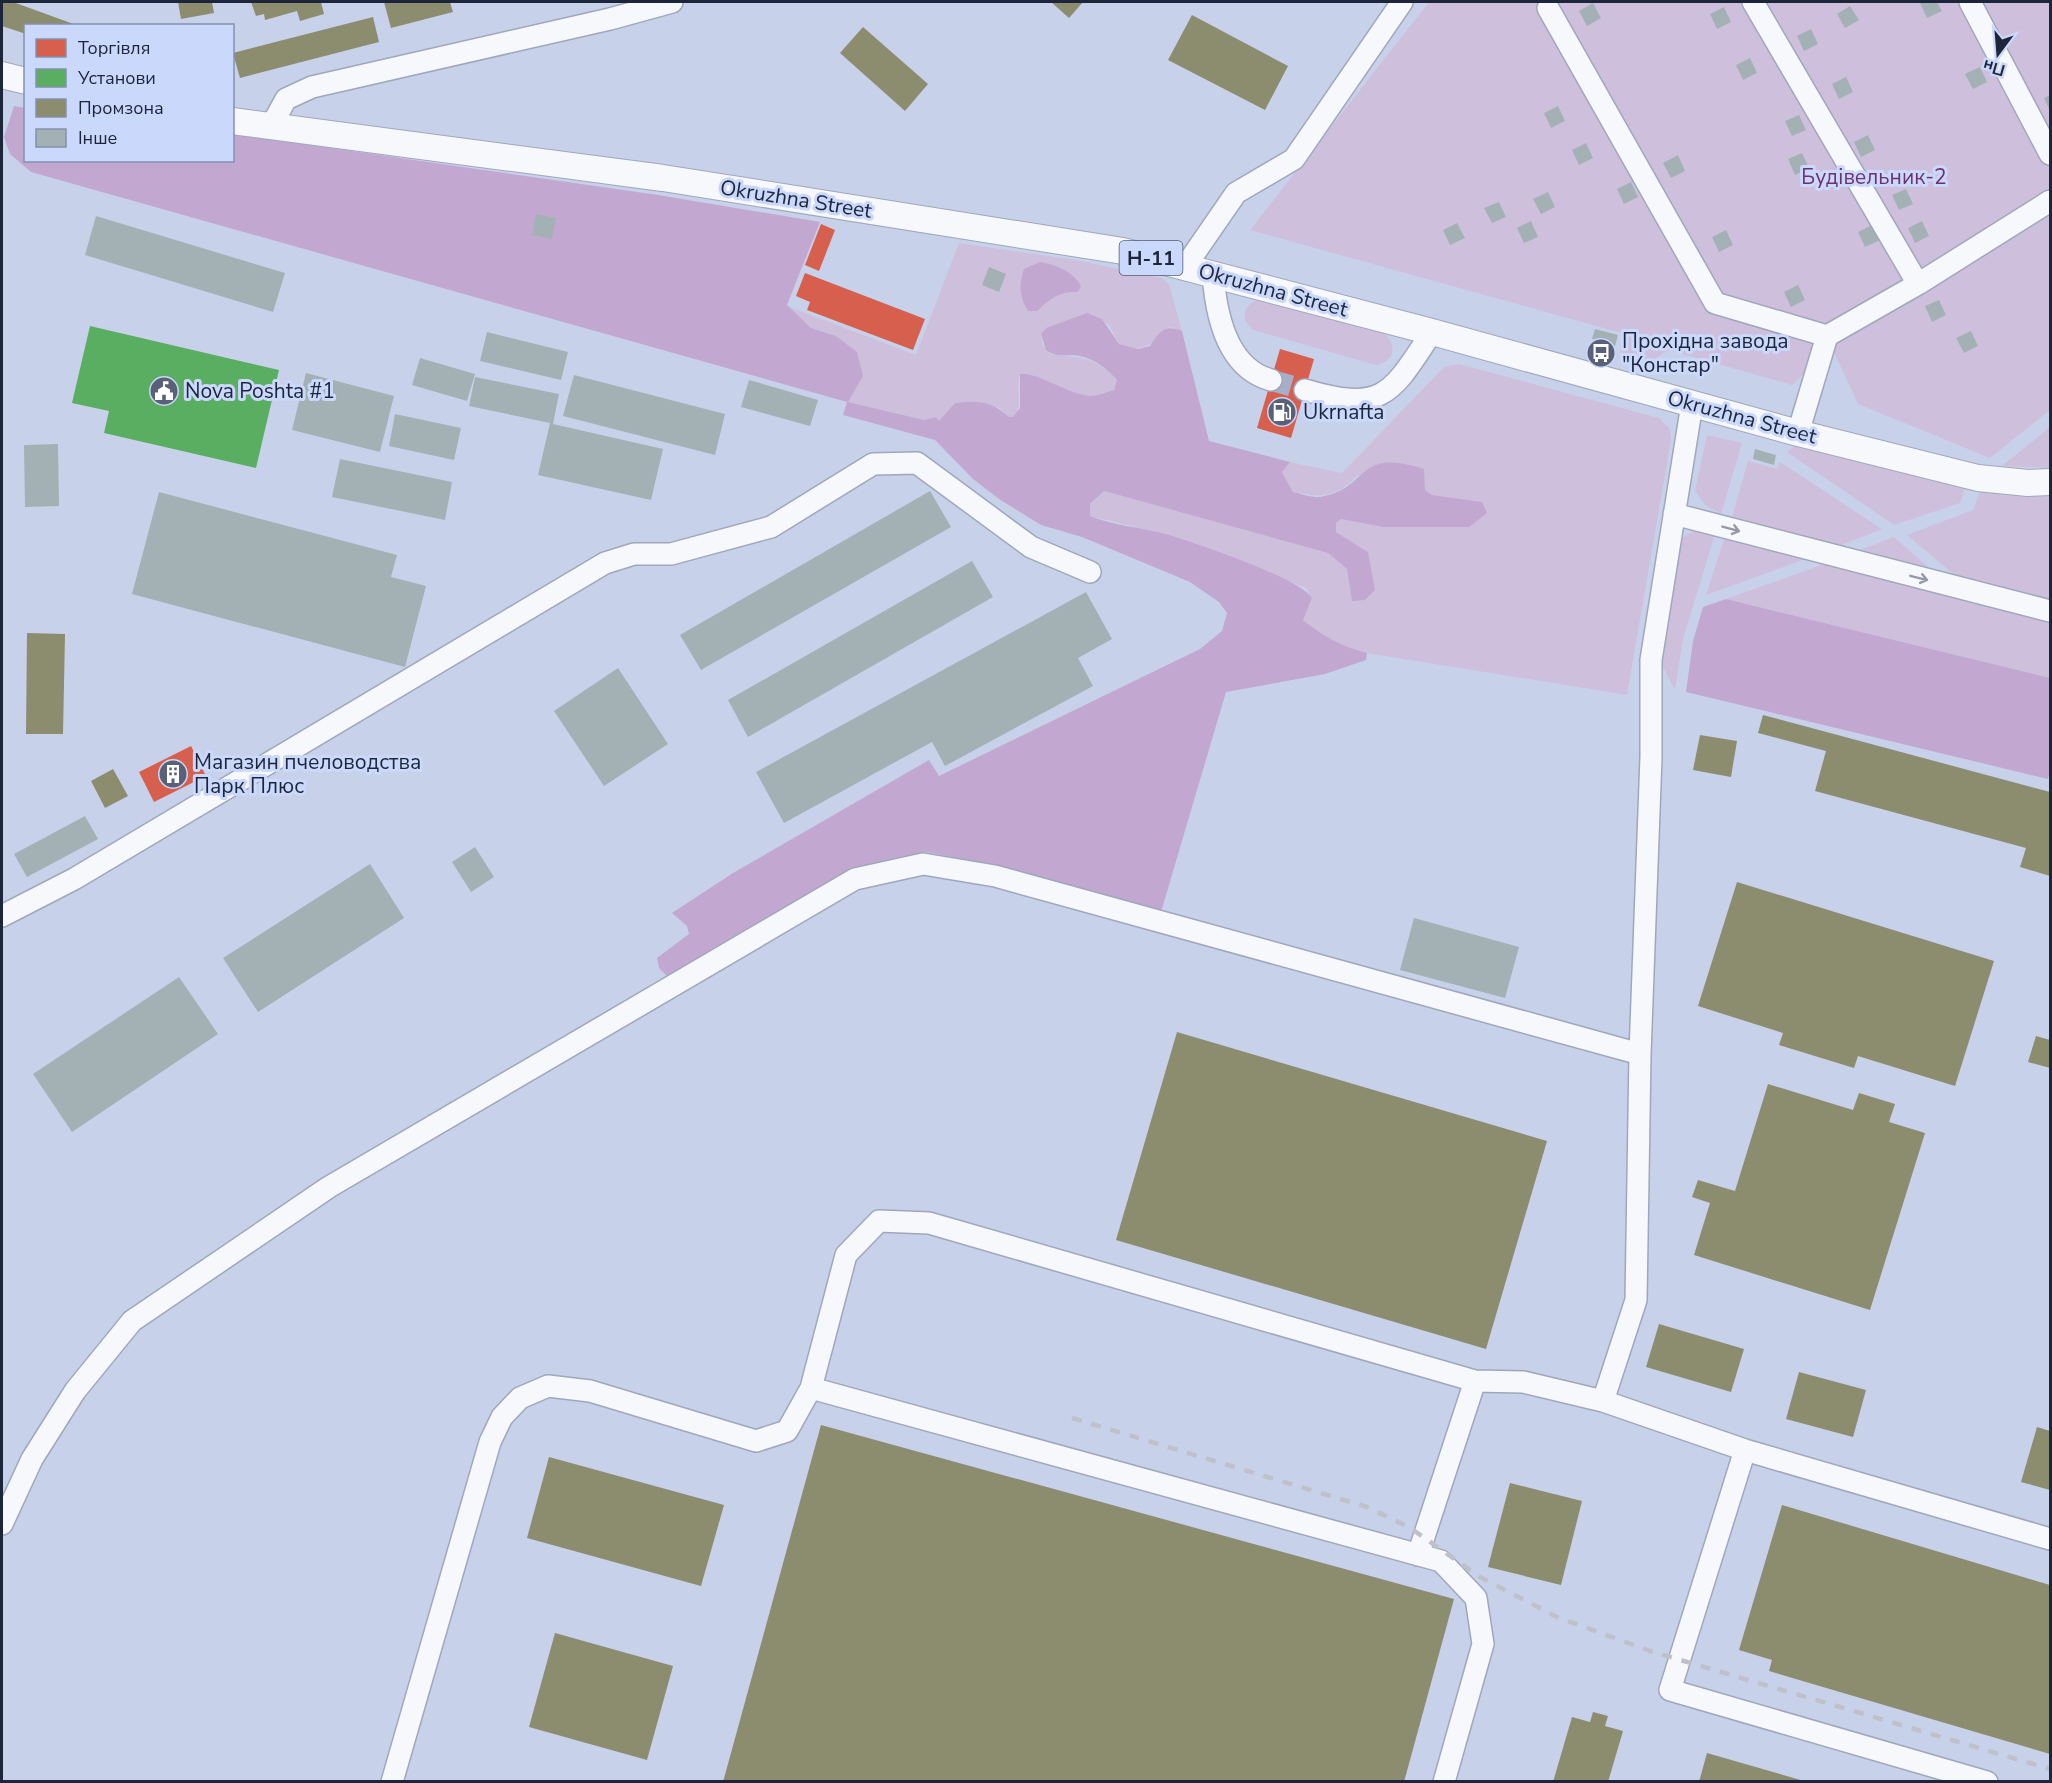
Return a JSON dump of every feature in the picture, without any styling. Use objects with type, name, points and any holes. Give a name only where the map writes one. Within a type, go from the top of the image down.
[{"type":"main road","points":[[2,75],[24,80]]},
{"type":"main road","name":"Okruzhna Street","points":[[234,121],[270,128],[663,178],[1123,251],[1432,332],[1798,434],[1978,478],[2028,483],[2050,482]]},
{"type":"street","points":[[270,128],[286,99],[312,87],[610,19],[672,2]]},
{"type":"street","points":[[1185,267],[1236,193],[1294,159],[1402,2]]},
{"type":"street","points":[[1753,2],[1918,284]]},
{"type":"street","points":[[1970,2],[2050,154]]},
{"type":"street","points":[[1548,8],[1715,303],[1827,336]]},
{"type":"street","points":[[1798,434],[1827,336],[1918,284],[2050,201]]},
{"type":"street","points":[[1213,274],[1215,297],[1234,353],[1243,367],[1257,376],[1271,380]]},
{"type":"street","points":[[1305,390],[1335,399],[1357,400],[1378,395],[1393,388],[1432,332]]},
{"type":"street","points":[[1603,1401],[1636,1300],[1640,1054],[1651,758],[1651,660],[1692,404]]},
{"type":"street","points":[[2,916],[74,879],[604,563],[634,554],[671,554],[771,527],[873,464],[917,464],[1031,547],[1090,572]]},
{"type":"street","points":[[1674,514],[2050,611]]},
{"type":"street","points":[[2,1524],[32,1459],[75,1391],[132,1321],[329,1187],[855,879],[923,864],[995,876],[1640,1054]]},
{"type":"street","points":[[392,1782],[490,1443],[502,1417],[520,1398],[548,1386],[590,1391],[756,1441],[788,1431],[811,1388],[846,1255],[879,1221],[929,1223],[1475,1381],[1523,1382],[1603,1401],[1745,1450],[2050,1539]]},
{"type":"street","points":[[1418,1555],[1475,1381]]},
{"type":"street","points":[[811,1388],[1441,1561],[1476,1598],[1483,1644],[1444,1782]]},
{"type":"street","points":[[1745,1450],[1670,1690],[1987,1782]]},
{"type":"green space","name":"Будівельник-2","points":[[1429,2],[2050,2],[2050,410],[1990,458],[1858,404],[1832,348],[1792,385],[1668,350],[1652,361],[1620,352],[1625,334],[1250,230]]},
{"type":"green space","points":[[959,243],[1076,260],[1162,278],[1169,284],[1182,331],[1170,327],[1153,342],[1134,348],[1119,344],[1109,325],[1087,314],[1046,328],[1041,334],[1043,346],[1050,354],[1094,362],[1117,380],[1114,390],[1097,396],[1082,395],[1035,376],[1020,374],[1019,402],[1014,417],[1009,417],[998,407],[939,421],[936,417],[924,420],[848,402],[836,336],[811,328],[787,306],[916,355]]},
{"type":"green space","points":[[1261,299],[1384,333],[1393,347],[1391,356],[1376,365],[1253,330],[1246,321],[1245,312],[1250,304]]},
{"type":"green space","points":[[1459,364],[1659,418],[1670,429],[1671,440],[1627,695],[1358,650],[1325,636],[1303,620],[1312,598],[1306,588],[1166,534],[1090,516],[1090,505],[1104,491],[1328,553],[1347,569],[1352,601],[1368,552],[1336,532],[1336,523],[1342,519],[1383,527],[1483,502],[1432,496],[1425,490],[1358,475],[1335,492],[1321,495],[1303,494],[1293,492],[1282,472],[1290,462],[1342,473],[1444,367]]},
{"type":"green space","points":[[2050,427],[2050,468],[2002,466]]},
{"type":"green space","points":[[1707,435],[1742,443],[1721,514],[1705,505],[1695,491]]},
{"type":"green space","points":[[1796,445],[1966,485],[1960,503],[1894,525],[1787,452]]},
{"type":"green space","points":[[1748,461],[1777,469],[1780,462],[1882,529],[1839,546],[1732,517]]},
{"type":"green space","points":[[1981,489],[2050,493],[2050,602],[1959,579],[1907,535],[1973,510]]},
{"type":"green space","points":[[1697,529],[1715,534],[1683,639],[1675,690],[1661,663],[1682,538]]},
{"type":"green space","points":[[1725,536],[1808,558],[1706,595]]},
{"type":"green space","points":[[1894,537],[1935,573],[1857,551]]},
{"type":"green space","points":[[1827,563],[2050,622],[2050,678],[1726,599]]},
{"type":"shaded area","points":[[14,106],[24,108],[24,162],[234,162],[234,134],[658,195],[820,222],[787,305],[811,328],[836,336],[857,352],[863,376],[848,402],[924,420],[936,417],[939,421],[955,403],[971,402],[990,405],[1009,417],[1013,417],[1020,408],[1020,374],[1035,376],[1082,395],[1094,396],[1114,390],[1117,380],[1096,362],[1085,357],[1058,355],[1046,350],[1041,334],[1046,328],[1087,313],[1102,319],[1119,344],[1138,349],[1150,346],[1163,330],[1171,328],[1182,331],[1209,441],[1290,462],[1282,472],[1293,492],[1321,497],[1348,486],[1374,466],[1385,463],[1402,464],[1424,469],[1425,490],[1432,495],[1482,502],[1487,513],[1469,527],[1383,527],[1341,519],[1336,523],[1336,532],[1368,552],[1375,590],[1365,600],[1352,601],[1347,569],[1328,553],[1104,491],[1090,504],[1090,516],[1180,538],[1287,580],[1312,598],[1303,620],[1333,640],[1367,653],[1366,660],[1325,674],[1226,692],[1161,912],[994,865],[927,852],[857,868],[668,977],[659,968],[657,958],[689,934],[687,926],[672,913],[733,873],[929,760],[939,776],[1200,649],[1222,631],[1227,613],[1219,602],[1190,582],[1082,537],[1041,525],[999,499],[973,479],[935,440],[843,415],[847,402],[31,172],[10,154],[4,137]]},
{"type":"shaded area","points":[[1040,262],[1064,270],[1081,286],[1078,292],[1060,294],[1037,311],[1028,311],[1021,296],[1022,275],[1024,269]]},
{"type":"shaded area","points":[[1726,599],[2050,678],[2050,770],[2048,779],[1686,692],[1693,641],[1703,607]]},
{"type":"building: Торгівля","points":[[821,224],[835,230],[819,271],[805,265]]},
{"type":"building: Торгівля","points":[[805,273],[925,319],[913,350],[807,310],[810,302],[796,296]]},
{"type":"building: Торгівля","points":[[1280,349],[1314,359],[1291,438],[1257,428]]},
{"type":"building: Торгівля","name":"Магазин пчеловодства Парк Плюс","points":[[191,746],[206,776],[154,802],[139,772]]},
{"type":"building: Установи","points":[[90,326],[279,370],[256,468],[104,433],[109,411],[72,403]]},
{"type":"building: Промзона","points":[[2,2],[13,2],[74,24],[24,24],[24,33],[2,26]]},
{"type":"building: Промзона","points":[[178,2],[212,2],[214,13],[181,19]]},
{"type":"building: Промзона","points":[[251,2],[321,2],[324,14],[300,21],[297,11],[265,20],[264,14],[256,16]]},
{"type":"building: Промзона","points":[[384,2],[450,2],[453,12],[391,28]]},
{"type":"building: Промзона","points":[[1051,2],[1083,2],[1069,18]]},
{"type":"building: Промзона","points":[[1192,15],[1288,66],[1265,110],[1168,60]]},
{"type":"building: Промзона","points":[[373,17],[379,42],[240,78],[234,53]]},
{"type":"building: Промзона","points":[[863,27],[928,84],[905,111],[840,53]]},
{"type":"building: Промзона","points":[[27,633],[65,634],[63,734],[26,734]]},
{"type":"building: Промзона","points":[[1763,715],[2050,792],[2050,876],[2020,867],[2026,848],[1815,791],[1826,751],[1758,733]]},
{"type":"building: Промзона","points":[[1700,735],[1737,741],[1731,777],[1693,770]]},
{"type":"building: Промзона","points":[[113,769],[128,796],[105,808],[91,781]]},
{"type":"building: Промзона","points":[[1737,882],[1994,961],[1955,1086],[1858,1056],[1854,1068],[1779,1045],[1783,1033],[1698,1006]]},
{"type":"building: Промзона","points":[[1177,1032],[1547,1141],[1486,1349],[1116,1240]]},
{"type":"building: Промзона","points":[[2036,1036],[2050,1040],[2050,1068],[2028,1062]]},
{"type":"building: Промзона","points":[[1768,1084],[1853,1110],[1859,1093],[1895,1104],[1889,1122],[1925,1133],[1870,1310],[1694,1255],[1710,1203],[1692,1197],[1698,1180],[1735,1191]]},
{"type":"building: Промзона","points":[[1659,1324],[1744,1349],[1731,1392],[1646,1367]]},
{"type":"building: Промзона","points":[[1799,1372],[1866,1390],[1853,1437],[1786,1419]]},
{"type":"building: Промзона","points":[[821,1425],[1454,1599],[1404,1782],[723,1782]]},
{"type":"building: Промзона","points":[[2037,1427],[2050,1431],[2050,1490],[2021,1482]]},
{"type":"building: Промзона","points":[[549,1457],[724,1505],[701,1586],[527,1538]]},
{"type":"building: Промзона","points":[[1510,1483],[1582,1501],[1561,1585],[1488,1567]]},
{"type":"building: Промзона","points":[[1782,1505],[2050,1585],[2050,1754],[1769,1671],[1772,1660],[1739,1650]]},
{"type":"building: Промзона","points":[[555,1633],[673,1666],[647,1760],[529,1727]]},
{"type":"building: Промзона","points":[[1593,1712],[1608,1716],[1605,1726],[1623,1731],[1608,1782],[1553,1782],[1572,1717],[1590,1722]]},
{"type":"building: Промзона","points":[[1707,1753],[1804,1781],[1804,1782],[1699,1782]]},
{"type":"building: Інше","points":[[1937,2],[1942,11],[1927,18],[1920,3]]},
{"type":"building: Інше","points":[[1593,3],[1601,18],[1587,26],[1579,11]]},
{"type":"building: Інше","points":[[1850,6],[1859,20],[1845,28],[1837,14]]},
{"type":"building: Інше","points":[[1724,7],[1731,22],[1717,29],[1710,14]]},
{"type":"building: Інше","points":[[1811,29],[1818,44],[1804,51],[1797,36]]},
{"type":"building: Інше","points":[[1750,58],[1757,73],[1743,80],[1736,65]]},
{"type":"building: Інше","points":[[1980,67],[1987,82],[1973,89],[1965,74]]},
{"type":"building: Інше","points":[[1846,77],[1853,92],[1839,99],[1832,84]]},
{"type":"building: Інше","points":[[2050,95],[2050,111],[2044,98]]},
{"type":"building: Інше","points":[[1558,106],[1565,121],[1551,128],[1544,113]]},
{"type":"building: Інше","points":[[1799,115],[1806,130],[1792,136],[1785,121]]},
{"type":"building: Інше","points":[[1868,135],[1875,150],[1861,157],[1854,142]]},
{"type":"building: Інше","points":[[1586,143],[1593,158],[1579,165],[1572,150]]},
{"type":"building: Інше","points":[[1802,153],[1809,168],[1795,175],[1788,159]]},
{"type":"building: Інше","points":[[1678,155],[1685,171],[1671,178],[1663,163]]},
{"type":"building: Інше","points":[[1631,182],[1638,197],[1624,204],[1617,189]]},
{"type":"building: Інше","points":[[1906,189],[1913,204],[1899,210],[1892,195]]},
{"type":"building: Інше","points":[[1548,192],[1555,207],[1541,214],[1533,199]]},
{"type":"building: Інше","points":[[1499,202],[1506,217],[1492,223],[1484,208]]},
{"type":"building: Інше","points":[[536,214],[556,218],[552,239],[532,235]]},
{"type":"building: Інше","points":[[96,216],[285,273],[273,312],[85,255]]},
{"type":"building: Інше","points":[[1531,221],[1538,237],[1524,243],[1517,228]]},
{"type":"building: Інше","points":[[1922,221],[1929,236],[1915,243],[1908,228]]},
{"type":"building: Інше","points":[[1457,223],[1465,238],[1450,245],[1443,230]]},
{"type":"building: Інше","points":[[1872,225],[1880,240],[1865,247],[1858,232]]},
{"type":"building: Інше","points":[[1726,230],[1733,245],[1719,252],[1712,237]]},
{"type":"building: Інше","points":[[989,267],[1006,274],[999,292],[982,285]]},
{"type":"building: Інше","points":[[1798,285],[1805,300],[1791,307],[1784,292]]},
{"type":"building: Інше","points":[[1939,300],[1946,315],[1932,322],[1925,306]]},
{"type":"building: Інше","points":[[1595,329],[1618,335],[1615,346],[1592,339]]},
{"type":"building: Інше","points":[[1971,331],[1978,346],[1964,353],[1956,338]]},
{"type":"building: Інше","points":[[487,332],[568,352],[561,380],[480,361]]},
{"type":"building: Інше","points":[[420,358],[475,374],[467,401],[412,385]]},
{"type":"building: Інше","points":[[306,373],[394,396],[380,452],[292,430]]},
{"type":"building: Інше","points":[[574,375],[725,414],[715,455],[563,416]]},
{"type":"building: Інше","points":[[475,377],[559,394],[553,424],[663,449],[651,500],[538,475],[550,423],[469,406]]},
{"type":"building: Інше","points":[[749,380],[818,400],[810,426],[741,407]]},
{"type":"building: Інше","points":[[395,414],[461,428],[454,460],[389,446]]},
{"type":"building: Інше","points":[[58,444],[59,506],[25,507],[24,445]]},
{"type":"building: Інше","points":[[1755,449],[1776,455],[1774,465],[1753,459]]},
{"type":"building: Інше","points":[[340,459],[452,482],[445,520],[332,497]]},
{"type":"building: Інше","points":[[930,491],[951,527],[701,670],[680,635]]},
{"type":"building: Інше","points":[[159,492],[397,555],[391,577],[426,586],[405,667],[132,594]]},
{"type":"building: Інше","points":[[972,561],[993,597],[748,737],[728,700]]},
{"type":"building: Інше","points":[[1086,592],[1112,639],[1078,658],[1093,686],[945,766],[932,742],[784,823],[756,772]]},
{"type":"building: Інше","points":[[618,668],[668,744],[604,786],[554,711]]},
{"type":"building: Інше","points":[[85,816],[98,839],[27,877],[14,854]]},
{"type":"building: Інше","points":[[475,847],[494,877],[471,892],[452,862]]},
{"type":"building: Інше","points":[[370,864],[404,918],[258,1012],[223,958]]},
{"type":"building: Інше","points":[[1414,918],[1519,947],[1505,998],[1400,970]]},
{"type":"building: Інше","points":[[179,977],[218,1034],[72,1132],[33,1074]]},
{"type":"tunnel","points":[[1271,380],[1305,390]]},
{"type":"railway","points":[[1072,1418],[1367,1507],[1409,1527],[1480,1577],[1557,1617],[1650,1651],[2050,1769]]},
{"type":"place","name":"Прохідна завода \"Констар\"","points":[[1601,353]]},
{"type":"place","name":"Nova Poshta #1","points":[[164,391]]},
{"type":"place","name":"Ukrnafta","points":[[1282,412]]},
{"type":"place","name":"Магазин пчеловодства Парк Плюс","points":[[173,774]]}]
